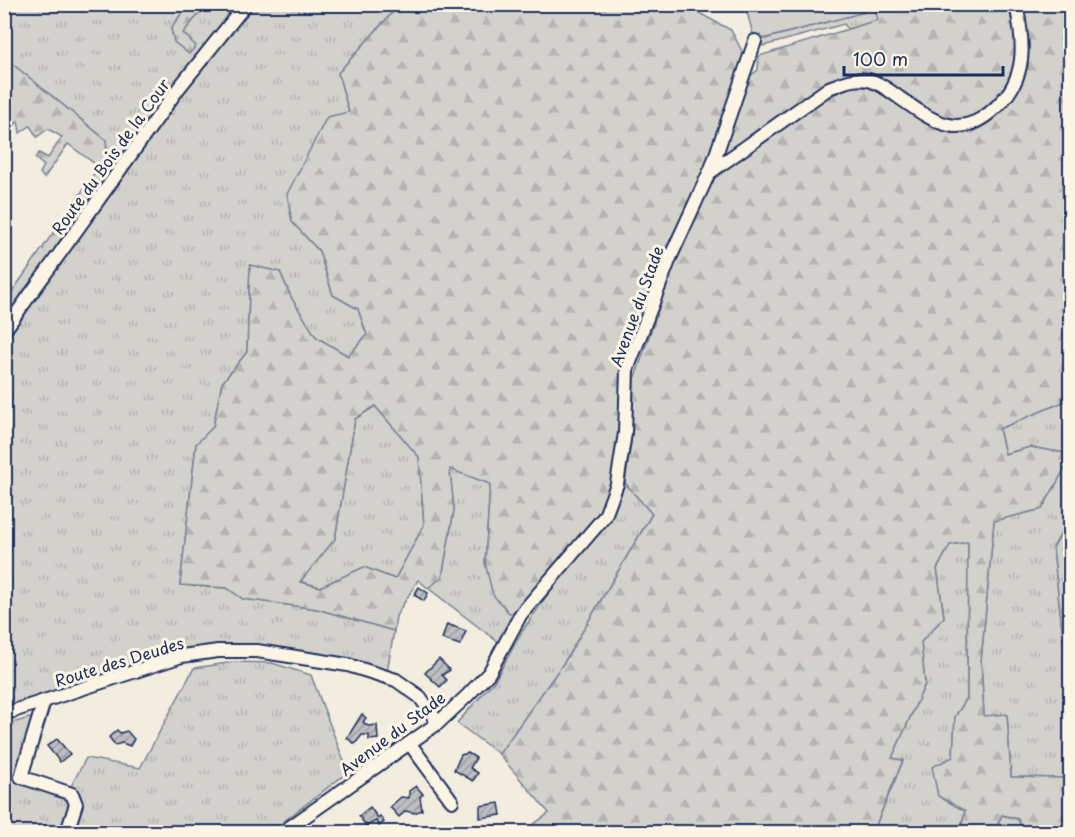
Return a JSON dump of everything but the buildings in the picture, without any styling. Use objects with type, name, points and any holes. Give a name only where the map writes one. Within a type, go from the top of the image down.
[{"type":"street","name":"Route du Bois de la Cour","points":[[4,331],[178,89],[246,4]]},
{"type":"street","points":[[709,173],[829,88],[852,80],[869,80],[934,121],[953,127],[972,126],[989,115],[1008,94],[1020,69],[1023,47],[1016,4]]},
{"type":"street","name":"Avenue du Stade","points":[[283,832],[438,723],[489,673],[521,614],[605,516],[617,484],[625,433],[627,370],[670,258],[709,173],[755,41]]},
{"type":"street","name":"Route des Deudes","points":[[4,714],[183,656],[218,651],[257,651],[348,665],[396,680],[420,697],[438,723]]},
{"type":"street","points":[[45,701],[21,777],[72,794],[76,804],[67,832]]},
{"type":"street","points":[[410,744],[452,801]]},
{"type":"green space","points":[[4,5],[187,5],[171,29],[183,33],[206,5],[248,5],[121,163],[107,153],[106,140],[5,58]]},
{"type":"green space","points":[[187,5],[206,5],[183,33],[196,46],[189,54],[174,42],[171,29]]},
{"type":"green space","points":[[253,5],[399,5],[338,73],[349,112],[292,222],[319,251],[333,295],[358,309],[367,335],[348,356],[316,337],[292,299],[280,272],[250,266],[247,352],[222,383],[213,427],[196,444],[180,585],[227,588],[243,599],[317,609],[394,631],[387,672],[253,646],[211,646],[176,651],[5,710],[5,339],[181,93]]},
{"type":"green space","points":[[399,5],[684,5],[731,30],[744,55],[706,170],[672,236],[641,322],[612,483],[599,514],[520,611],[509,613],[493,595],[485,563],[490,484],[450,469],[454,510],[442,577],[428,588],[418,580],[396,616],[394,631],[317,609],[243,599],[227,588],[180,585],[196,444],[213,427],[222,383],[247,352],[250,265],[280,272],[292,299],[316,337],[348,356],[367,335],[358,309],[333,295],[319,251],[292,222],[287,194],[327,117],[349,112],[338,73]],"holes":[[[375,406],[419,457],[424,525],[395,579],[364,567],[320,587],[300,582],[335,539],[355,419]]]},
{"type":"green space","points":[[745,5],[863,5],[865,12],[755,41]]},
{"type":"green space","points":[[863,5],[874,5],[878,20],[848,29],[844,24],[763,46],[761,40],[864,12]]},
{"type":"green space","points":[[874,5],[1009,5],[1015,57],[1010,79],[1003,91],[994,103],[975,118],[957,122],[939,117],[887,82],[869,74],[849,73],[836,77],[802,98],[717,163],[750,76],[758,70],[759,56],[878,20]]},
{"type":"green space","points":[[1023,5],[1070,5],[1070,399],[999,429],[1005,454],[1030,447],[1070,454],[1070,459],[1042,509],[994,521],[981,661],[984,716],[1007,714],[1011,777],[1062,778],[1070,770],[1070,832],[1023,832],[1018,819],[1002,815],[994,832],[960,832],[965,811],[938,796],[932,767],[953,757],[955,717],[967,698],[968,542],[950,545],[937,569],[944,617],[921,642],[925,684],[892,758],[903,760],[873,832],[523,832],[549,813],[499,754],[565,661],[652,514],[625,483],[631,443],[634,380],[681,244],[714,177],[830,96],[852,86],[868,87],[890,96],[931,127],[952,133],[973,132],[991,121],[1013,99],[1028,65],[1029,45]]},
{"type":"green space","points":[[5,58],[106,140],[107,153],[121,163],[5,322],[5,302],[99,167],[68,144],[44,178],[40,173],[44,166],[35,158],[39,153],[48,158],[62,137],[48,129],[37,137],[30,126],[20,133],[18,121],[5,137]]},
{"type":"green space","points":[[1070,399],[1070,454],[1030,447],[1005,454],[999,429]]},
{"type":"green space","points":[[375,406],[419,457],[424,525],[395,579],[364,567],[320,587],[299,581],[335,539],[355,419]]},
{"type":"green space","points":[[1070,459],[1070,517],[1053,548],[1070,700],[1070,738],[1065,750],[1070,770],[1062,778],[1011,777],[1007,715],[984,716],[981,661],[994,521],[1042,509]]},
{"type":"green space","points":[[449,468],[490,484],[485,563],[520,611],[498,642],[428,588],[442,577],[454,510]]},
{"type":"green space","points":[[625,483],[652,514],[565,661],[499,754],[457,723],[495,680],[523,630],[550,591],[612,517]]},
{"type":"green space","points":[[1070,517],[1070,700],[1053,548]]},
{"type":"green space","points":[[968,542],[967,698],[955,717],[953,757],[939,796],[965,811],[960,832],[873,832],[903,761],[892,758],[925,684],[921,642],[944,617],[937,569],[950,545]]},
{"type":"green space","points":[[235,662],[272,663],[311,675],[348,772],[270,832],[5,832],[5,725],[36,716],[21,775],[69,790],[86,758],[140,768],[194,668]]},
{"type":"green space","points":[[1070,738],[1070,770],[1065,750]]},
{"type":"green space","points":[[1002,815],[1018,819],[1023,832],[994,832]]}]
